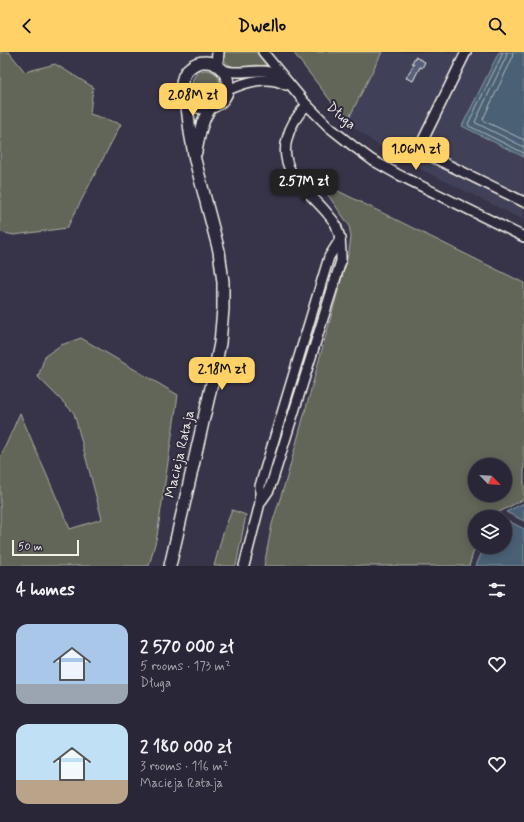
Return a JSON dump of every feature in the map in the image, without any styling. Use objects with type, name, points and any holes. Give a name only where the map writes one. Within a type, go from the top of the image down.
[{"type":"main road","points":[[218,52],[220,68],[228,80],[228,90],[225,96],[222,101],[210,108],[197,107],[191,103],[186,98],[182,83],[188,69],[204,57],[210,63],[220,68]]},
{"type":"main road","name":"Macieja Rataja","points":[[170,566],[212,383],[220,343],[223,309],[223,282],[219,251],[195,160],[186,98]]},
{"type":"main road","name":"Macieja Rataja","points":[[195,160],[201,126],[210,108]]},
{"type":"street","name":"Długa","points":[[263,52],[292,88],[329,127],[372,160],[524,237]]},
{"type":"street","points":[[466,52],[423,140],[424,149],[428,155],[524,202]]},
{"type":"street","name":"Długa","points":[[220,68],[235,72],[273,72],[280,76],[292,88]]},
{"type":"street","name":"Długa","points":[[228,90],[251,81],[264,80],[274,80],[292,88]]},
{"type":"street","points":[[244,566],[260,503],[269,490],[273,479],[341,261],[341,238],[336,224],[291,173],[286,161],[285,147],[288,133],[300,112],[307,105]]},
{"type":"shaded area","points":[[382,52],[524,52],[524,220],[390,154],[347,122]]},
{"type":"green space","points":[[0,52],[9,52],[25,72],[55,64],[93,87],[90,114],[121,124],[67,228],[14,235],[0,232]]},
{"type":"green space","points":[[223,52],[257,52],[269,67],[256,65],[237,69],[229,65],[223,59]]},
{"type":"green space","points":[[293,52],[382,52],[347,122]]},
{"type":"green space","points":[[206,70],[216,74],[220,84],[216,94],[206,98],[196,94],[192,84],[196,74]]},
{"type":"green space","points":[[318,181],[524,283],[524,499],[503,510],[468,510],[468,554],[473,554],[469,566],[264,566],[272,524],[287,477],[349,251],[351,237],[349,225]]},
{"type":"green space","points":[[81,338],[178,395],[157,536],[149,566],[0,566],[0,458],[20,413],[70,529],[102,519],[74,413],[38,377],[45,356],[61,345]]},
{"type":"green space","points":[[232,510],[246,515],[236,566],[214,566],[223,533]]},
{"type":"water","points":[[499,52],[524,52],[524,157],[462,126]]},
{"type":"water","points":[[524,503],[524,521],[512,515],[512,510],[510,510]]},
{"type":"water","points":[[512,523],[524,529],[524,566],[476,566],[481,554],[512,554]]},
{"type":"building","points":[[415,57],[425,62],[422,68],[420,67],[413,81],[406,78],[414,64],[412,63]]}]
